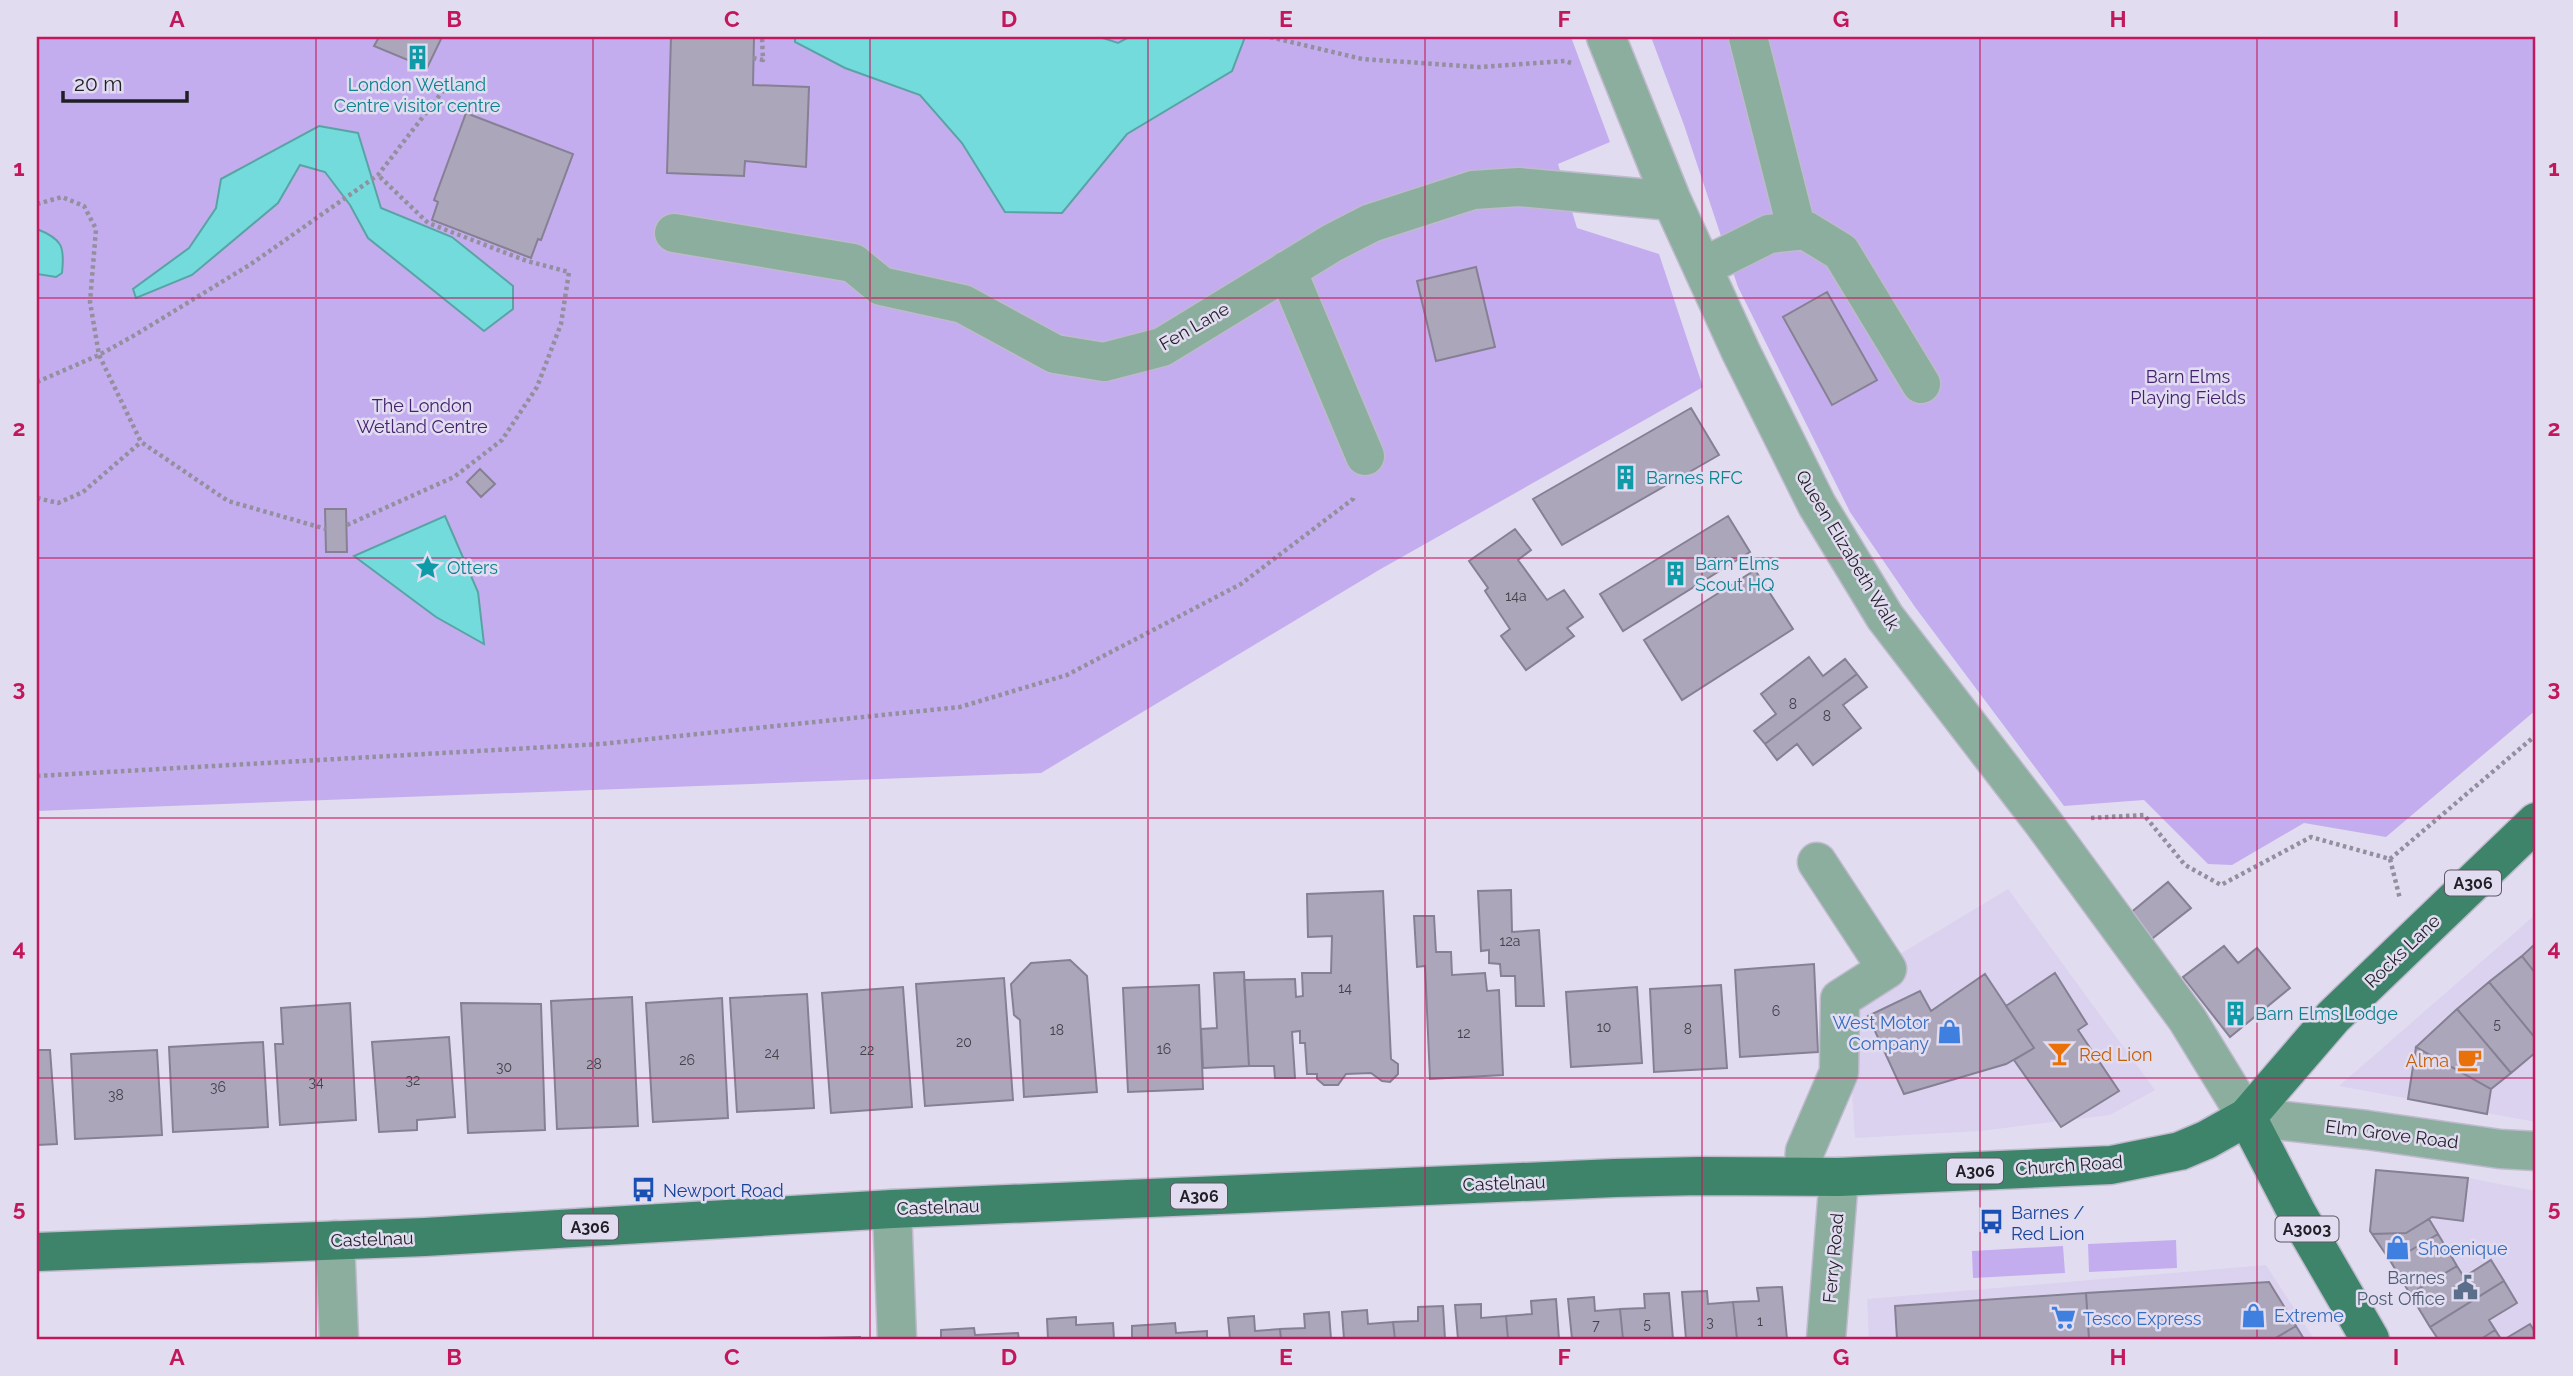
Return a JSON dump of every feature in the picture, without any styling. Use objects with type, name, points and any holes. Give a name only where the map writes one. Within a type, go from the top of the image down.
[{"type":"main road","name":"Rocks Lane","points":[[2247,1117],[2333,1017],[2536,822]]},
{"type":"main road","name":"Church Road","points":[[1821,1177],[2111,1165],[2180,1151],[2247,1117]]},
{"type":"main road","name":"A3003","points":[[2247,1117],[2297,1213],[2370,1339]]},
{"type":"main road","name":"Castelnau","points":[[37,1252],[335,1240],[892,1209],[1615,1178],[1699,1175],[1821,1177]]},
{"type":"street","points":[[1748,37],[1797,231]]},
{"type":"street","name":"Queen Elizabeth Walk","points":[[1611,48],[1672,201],[1741,352],[1816,505],[1885,617],[2042,821],[2187,1019],[2247,1117]]},
{"type":"street","name":"Fen Lane","points":[[674,233],[853,264],[881,286],[963,304],[1055,354],[1104,362],[1162,347],[1332,243],[1371,223],[1473,190],[1519,187],[1672,201]]},
{"type":"street","points":[[1703,267],[1769,234],[1805,230],[1841,252],[1921,384]]},
{"type":"street","points":[[1287,271],[1365,456]]},
{"type":"street","name":"Ferry Road","points":[[1817,862],[1887,969],[1840,999],[1839,1072],[1805,1151],[1821,1177],[1826,1339]]},
{"type":"street","name":"Elm Grove Road","points":[[2247,1117],[2367,1130],[2500,1149],[2536,1151]]},
{"type":"street","points":[[892,1209],[897,1339]]},
{"type":"street","points":[[335,1240],[339,1339]]},
{"type":"path","points":[[753,58],[763,60],[762,37]]},
{"type":"path","points":[[1271,37],[1362,59],[1479,67],[1565,61],[1584,68],[1611,48]]},
{"type":"path","points":[[37,382],[99,355],[251,264],[378,175],[449,83]]},
{"type":"path","points":[[346,525],[454,477],[502,440],[537,387],[561,324],[569,272],[527,261],[428,223],[378,175]]},
{"type":"path","points":[[37,204],[62,197],[84,206],[96,229],[90,302],[99,355],[141,442],[228,501],[326,529]]},
{"type":"path","points":[[37,498],[58,503],[83,492],[141,442]]},
{"type":"path","points":[[37,776],[601,744],[960,707],[1067,675],[1241,584],[1353,499],[1365,456]]},
{"type":"path","points":[[2042,821],[2144,815],[2186,865],[2221,885],[2311,837],[2390,859],[2536,735]]},
{"type":"shaded area","points":[[795,37],[1100,37],[1118,43],[1129,37],[1245,37],[1232,71],[1127,134],[1062,213],[1005,212],[962,143],[920,95],[845,68],[795,42]]},
{"type":"shaded area","points":[[319,126],[358,133],[381,208],[452,237],[513,286],[513,309],[484,331],[368,238],[350,205],[325,172],[300,165],[278,203],[192,275],[136,298],[133,289],[189,248],[216,208],[221,179]]},
{"type":"shaded area","points":[[37,229],[57,240],[62,250],[62,273],[56,277],[37,274]]},
{"type":"shaded area","points":[[445,516],[478,592],[484,644],[436,617],[354,556]]},
{"type":"shaded area","points":[[2008,889],[2155,1090],[2110,1115],[1980,1131],[1855,1138],[1845,987]]},
{"type":"shaded area","points":[[2536,914],[2536,1122],[2339,1086]]},
{"type":"shaded area","points":[[2376,1170],[2468,1178],[2536,1191],[2536,1339],[2438,1339],[2370,1231]]},
{"type":"shaded area","points":[[2266,1265],[2314,1339],[1869,1339],[1867,1299]]},
{"type":"green space","name":"The London Wetland Centre","points":[[37,37],[1571,37],[1610,142],[1558,164],[1577,228],[1659,254],[1703,387],[1379,570],[1041,773],[37,811]]},
{"type":"green space","name":"Barn Elms Playing Fields","points":[[1651,37],[2536,37],[2536,710],[2386,837],[2304,823],[2232,865],[2208,864],[2144,800],[2064,806],[1915,607],[1850,512],[1738,287],[1684,125]]},
{"type":"green space","points":[[2176,1240],[2177,1268],[2089,1272],[2088,1244]]},
{"type":"green space","points":[[2063,1246],[2065,1273],[1973,1278],[1972,1251]]},
{"type":"building","name":"London Wetland Centre visitor centre","points":[[379,37],[442,37],[427,68],[374,46]]},
{"type":"building","points":[[671,37],[754,37],[753,85],[809,87],[806,167],[745,161],[744,176],[667,173]]},
{"type":"building","points":[[466,113],[573,154],[541,240],[538,239],[531,258],[432,220],[438,202],[434,200]]},
{"type":"building","points":[[1476,267],[1495,347],[1436,361],[1417,281]]},
{"type":"building","points":[[1827,292],[1877,380],[1832,405],[1783,317]]},
{"type":"building","name":"Barnes RFC","points":[[1691,408],[1719,455],[1562,545],[1533,499]]},
{"type":"building","points":[[480,469],[495,484],[481,497],[467,482]]},
{"type":"building","points":[[325,509],[346,509],[347,552],[326,552]]},
{"type":"building","name":"Barn Elms Scout HQ","points":[[1728,516],[1750,552],[1623,631],[1600,594]]},
{"type":"building","points":[[1515,529],[1531,550],[1518,560],[1547,600],[1564,590],[1583,617],[1567,628],[1574,636],[1526,670],[1501,636],[1510,629],[1485,591],[1488,588],[1469,561]]},
{"type":"building","points":[[1755,570],[1793,629],[1682,700],[1644,640]]},
{"type":"building","points":[[1809,657],[1823,676],[1845,659],[1857,674],[1765,744],[1754,731],[1776,714],[1761,694]]},
{"type":"building","points":[[1857,674],[1867,687],[1843,705],[1861,728],[1813,765],[1797,744],[1777,760],[1765,744]]},
{"type":"building","points":[[2168,882],[2191,908],[2149,941],[2128,915]]},
{"type":"building","points":[[1511,890],[1512,932],[1539,930],[1544,1006],[1516,1006],[1515,976],[1501,976],[1500,964],[1489,963],[1489,950],[1481,951],[1478,891]]},
{"type":"building","points":[[1383,891],[1391,1059],[1398,1064],[1398,1074],[1390,1082],[1382,1081],[1371,1073],[1346,1074],[1338,1085],[1324,1085],[1317,1079],[1317,1074],[1307,1074],[1305,1043],[1300,1043],[1300,1031],[1292,1032],[1295,1078],[1275,1078],[1274,1066],[1249,1066],[1244,980],[1295,979],[1296,997],[1303,996],[1302,973],[1331,973],[1332,936],[1308,937],[1307,894]]},
{"type":"building","points":[[1414,916],[1434,916],[1436,952],[1451,952],[1452,975],[1485,973],[1487,991],[1499,990],[1503,1075],[1430,1079],[1425,966],[1417,967]]},
{"type":"building","points":[[2536,943],[2536,974],[2522,956]]},
{"type":"building","name":"Barn Elms Lodge","points":[[2224,946],[2238,963],[2257,948],[2290,988],[2230,1037],[2183,977]]},
{"type":"building","points":[[2522,956],[2536,974],[2536,1039],[2489,982]]},
{"type":"building","points":[[1070,960],[1087,976],[1097,1092],[1024,1097],[1020,1020],[1014,1015],[1011,984],[1031,963]]},
{"type":"building","points":[[1814,964],[1818,1052],[1740,1057],[1735,970]]},
{"type":"building","points":[[1244,972],[1249,1066],[1203,1068],[1201,1029],[1217,1028],[1214,973]]},
{"type":"building","name":"Red Lion","points":[[2055,973],[2087,1024],[2078,1030],[2119,1091],[2061,1127],[2014,1060],[2034,1048],[2006,1006]]},
{"type":"building","name":"West Motor Company","points":[[1985,974],[2034,1048],[2006,1064],[1904,1094],[1868,1016],[1920,991],[1931,1011]]},
{"type":"building","points":[[1004,978],[1013,1100],[925,1106],[916,984]]},
{"type":"building","points":[[2489,982],[2536,1039],[2536,1052],[2511,1073],[2457,1009]]},
{"type":"building","points":[[1199,985],[1203,1089],[1128,1092],[1123,988]]},
{"type":"building","points":[[1721,985],[1727,1068],[1654,1072],[1650,989]]},
{"type":"building","points":[[903,987],[912,1107],[831,1113],[822,993]]},
{"type":"building","points":[[1637,987],[1642,1063],[1571,1067],[1566,992]]},
{"type":"building","points":[[807,994],[814,1108],[737,1112],[730,998]]},
{"type":"building","points":[[632,997],[638,1126],[557,1129],[551,1001]]},
{"type":"building","points":[[722,998],[728,1118],[653,1122],[646,1003]]},
{"type":"building","points":[[350,1003],[356,1120],[280,1125],[275,1044],[283,1044],[281,1008]]},
{"type":"building","points":[[461,1003],[541,1004],[545,1130],[468,1133]]},
{"type":"building","name":"Alma","points":[[2457,1009],[2511,1073],[2491,1089],[2416,1047]]},
{"type":"building","points":[[449,1037],[455,1117],[417,1120],[417,1130],[379,1132],[372,1042]]},
{"type":"building","points":[[263,1042],[268,1127],[173,1132],[169,1047]]},
{"type":"building","points":[[2416,1047],[2491,1089],[2487,1114],[2408,1099]]},
{"type":"building","points":[[37,1050],[50,1050],[57,1144],[37,1145]]},
{"type":"building","points":[[157,1050],[162,1135],[75,1139],[71,1054]]},
{"type":"building","points":[[2376,1170],[2468,1178],[2463,1221],[2432,1217],[2406,1233],[2372,1234],[2370,1231]]},
{"type":"building","name":"Shoenique","points":[[2429,1219],[2438,1234],[2391,1262],[2372,1234],[2406,1233]]},
{"type":"building","points":[[2438,1234],[2457,1266],[2410,1294],[2391,1262]]},
{"type":"building","points":[[2491,1260],[2504,1281],[2430,1327],[2410,1294],[2457,1266],[2464,1277]]},
{"type":"building","points":[[2504,1281],[2517,1303],[2489,1320],[2495,1330],[2481,1339],[2438,1339],[2430,1327]]},
{"type":"building","points":[[2504,1281],[2517,1303],[2489,1320],[2501,1339],[2438,1339],[2430,1327]]},
{"type":"building","points":[[2269,1282],[2296,1326],[2274,1339],[2089,1339],[2086,1293]]},
{"type":"building","points":[[1782,1287],[1787,1339],[1737,1339],[1733,1302],[1759,1301],[1757,1288]]},
{"type":"building","points":[[1707,1291],[1708,1304],[1733,1302],[1737,1339],[1686,1339],[1682,1292]]},
{"type":"building","points":[[1669,1293],[1673,1339],[1623,1339],[1620,1309],[1645,1308],[1644,1294]]},
{"type":"building","points":[[2086,1293],[2089,1339],[1897,1339],[1895,1306]]},
{"type":"building","points":[[1594,1297],[1595,1311],[1620,1309],[1623,1339],[1572,1339],[1568,1299]]},
{"type":"building","points":[[1556,1299],[1559,1339],[1508,1339],[1506,1316],[1532,1314],[1531,1301]]},
{"type":"building","points":[[1481,1304],[1481,1318],[1506,1316],[1508,1339],[1458,1339],[1455,1305]]},
{"type":"building","points":[[1443,1306],[1445,1339],[1395,1339],[1393,1322],[1418,1321],[1418,1307]]},
{"type":"building","points":[[1367,1310],[1368,1324],[1393,1322],[1395,1339],[1344,1339],[1342,1312]]},
{"type":"building","points":[[1329,1312],[1331,1339],[1281,1339],[1280,1329],[1305,1328],[1304,1314]]},
{"type":"building","points":[[1254,1316],[1255,1331],[1280,1329],[1281,1339],[1230,1339],[1228,1318]]},
{"type":"building","points":[[1076,1317],[1076,1325],[1113,1323],[1114,1339],[1048,1339],[1047,1319]]},
{"type":"building","points":[[1175,1323],[1176,1333],[1207,1331],[1207,1339],[1132,1339],[1132,1326]]},
{"type":"building","points":[[2530,1324],[2536,1339],[2505,1339]]},
{"type":"building","points":[[2530,1324],[2536,1339],[2505,1339]]},
{"type":"building","points":[[2296,1326],[2304,1339],[2274,1339]]},
{"type":"building","points":[[974,1328],[975,1335],[1018,1333],[1019,1339],[941,1339],[941,1330]]},
{"type":"building","points":[[2495,1330],[2501,1339],[2481,1339]]},
{"type":"building","points":[[819,1338],[860,1339],[819,1339]]},
{"type":"place","name":"London Wetland Centre visitor centre","points":[[417,57]]},
{"type":"place","name":"Barnes RFC","points":[[1626,477]]},
{"type":"place","name":"Otters","points":[[427,567]]},
{"type":"place","name":"Barn Elms Scout HQ","points":[[1675,573]]},
{"type":"place","name":"Barn Elms Lodge","points":[[2235,1013]]},
{"type":"place","name":"West Motor Company","points":[[1949,1032]]},
{"type":"place","name":"Red Lion","points":[[2059,1054]]},
{"type":"place","name":"Alma","points":[[2469,1060]]},
{"type":"place","name":"Newport Road","points":[[643,1190]]},
{"type":"place","name":"Barnes / Red Lion","points":[[1991,1222]]},
{"type":"place","name":"Shoenique","points":[[2398,1248]]},
{"type":"place","name":"Barnes Post Office","points":[[2465,1287]]},
{"type":"place","name":"Extreme","points":[[2254,1315]]},
{"type":"place","name":"Tesco Express","points":[[2063,1318]]}]
